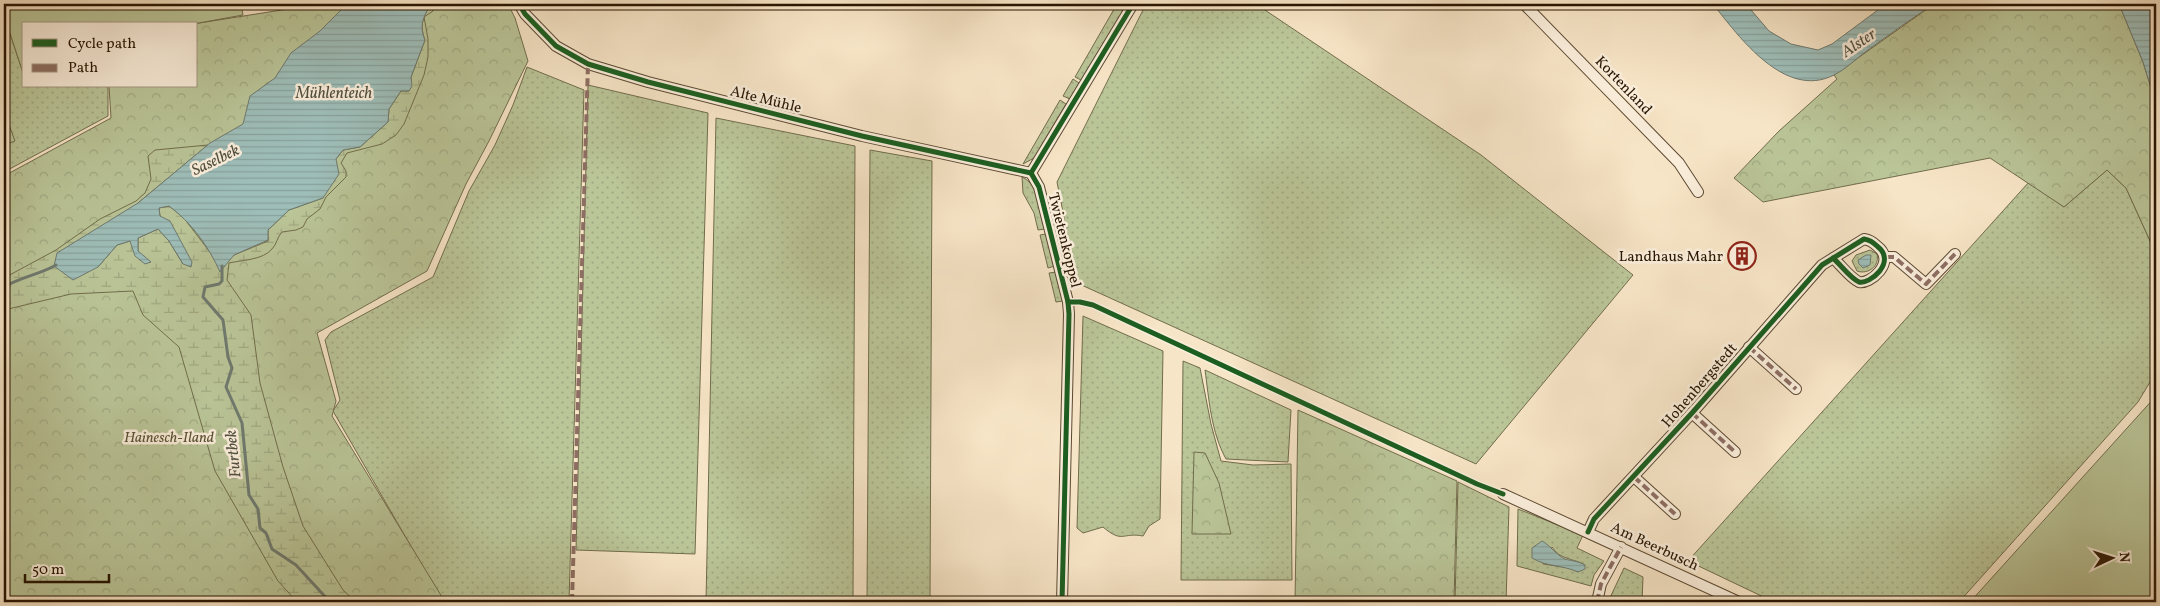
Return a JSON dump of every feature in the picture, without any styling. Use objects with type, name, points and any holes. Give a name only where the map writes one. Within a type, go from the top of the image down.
[{"type":"street","name":"Alte Mühle","points":[[518,4],[525,14],[556,46],[588,64],[648,82],[862,136],[1032,173]]},
{"type":"street","points":[[1032,173],[1133,4]]},
{"type":"street","name":"Kortenland","points":[[1524,4],[1679,163],[1698,192]]},
{"type":"street","name":"Twietenkoppel","points":[[1032,173],[1039,187],[1068,302],[1069,314],[1062,602]]},
{"type":"street","name":"Hohenbergstedt","points":[[1588,532],[1594,519],[1692,413],[1822,265],[1864,239],[1869,240],[1884,251],[1886,257],[1894,257],[1926,284],[1955,254]]},
{"type":"street","points":[[1834,258],[1856,280],[1862,283],[1869,281],[1885,263],[1886,257]]},
{"type":"street","name":"Hohenbergstedt","points":[[1749,347],[1796,389]]},
{"type":"street","name":"Hohenbergstedt","points":[[1692,413],[1735,452]]},
{"type":"street","points":[[1634,476],[1675,514]]},
{"type":"street","name":"Am Beerbusch","points":[[1503,494],[1739,602]]},
{"type":"street","points":[[1597,602],[1601,584],[1621,547]]},
{"type":"green space","points":[[4,4],[241,4],[243,15],[198,23],[22,22],[22,70],[4,15]]},
{"type":"green space","name":"Hainesch-Iland","points":[[300,4],[508,4],[515,18],[528,61],[466,184],[427,271],[317,333],[336,401],[332,416],[445,602],[4,602],[4,176],[111,118],[109,88],[198,88],[198,23],[288,9]]},
{"type":"green space","points":[[431,4],[437,4],[433,11],[424,17]]},
{"type":"green space","points":[[1117,4],[1123,4],[1122,13],[1081,80],[1075,77]]},
{"type":"green space","points":[[1146,4],[1256,4],[1481,155],[1633,275],[1476,464],[1077,283],[1057,182]]},
{"type":"green space","points":[[1934,4],[2119,4],[2143,62],[2156,104],[2156,254],[2126,188],[2107,170],[2064,207],[1990,158],[1763,202],[1734,178],[1779,131],[1837,79],[1834,75]]},
{"type":"green space","points":[[4,15],[22,70],[22,88],[108,88],[108,116],[4,172]]},
{"type":"green space","points":[[424,17],[428,39],[428,57],[424,75],[404,124],[396,135],[382,144],[347,153],[341,163],[346,171],[346,177],[326,197],[320,209],[307,219],[303,227],[282,232],[274,247],[268,253],[252,259],[229,263],[227,280],[251,315],[260,383],[283,467],[303,526],[343,590],[356,602],[297,602],[278,581],[215,471],[179,347],[143,315],[133,291],[71,294],[4,310],[4,278],[56,250],[100,219],[136,201],[145,193],[151,179],[148,156],[155,150],[208,145],[138,203],[98,267],[117,245],[130,241],[138,251],[138,238],[158,229],[169,241],[183,264],[160,216],[159,208],[169,206],[183,217],[213,256],[234,255],[268,241],[268,230],[289,210],[323,198],[336,159],[343,150],[360,147],[388,122],[389,109],[401,91],[409,91],[411,77],[425,40],[422,30]]},
{"type":"green space","points":[[527,67],[584,90],[569,602],[443,602],[333,411],[340,400],[325,340],[331,332],[433,277],[469,191],[495,145],[513,105]]},
{"type":"green space","points":[[1073,79],[1079,83],[1070,99],[1063,96]]},
{"type":"green space","points":[[588,85],[708,113],[695,554],[576,550]]},
{"type":"green space","points":[[1060,100],[1066,104],[1034,158],[1023,164]]},
{"type":"green space","points":[[4,111],[15,141],[4,145]]},
{"type":"green space","points":[[716,118],[855,146],[853,602],[706,602]]},
{"type":"green space","points":[[870,150],[932,161],[930,602],[867,602]]},
{"type":"green space","points":[[2107,170],[2126,188],[2156,254],[2156,372],[2138,402],[1959,602],[1774,602],[1688,561],[2029,182],[2064,207]]},
{"type":"green space","points":[[1022,177],[1028,181],[1036,192],[1045,229],[1038,230],[1034,213],[1023,193]]},
{"type":"green space","points":[[1046,234],[1055,266],[1048,268],[1040,235]]},
{"type":"green space","points":[[1870,250],[1877,254],[1875,266],[1869,271],[1857,271],[1852,261],[1856,255]]},
{"type":"green space","points":[[1056,272],[1063,301],[1056,302],[1049,273]]},
{"type":"green space","points":[[1083,316],[1163,351],[1160,519],[1149,526],[1143,536],[1119,536],[1103,527],[1083,533],[1077,528]]},
{"type":"green space","points":[[1183,361],[1200,368],[1211,424],[1221,461],[1253,465],[1291,464],[1292,580],[1181,580]]},
{"type":"green space","points":[[1205,370],[1291,410],[1288,462],[1226,459],[1214,427]]},
{"type":"green space","points":[[2156,396],[2156,602],[1970,602]]},
{"type":"green space","points":[[1298,410],[1457,481],[1454,602],[1295,602]]},
{"type":"green space","points":[[1194,452],[1205,453],[1219,483],[1231,534],[1192,534]]},
{"type":"green space","points":[[1458,482],[1509,507],[1506,602],[1455,602]]},
{"type":"green space","points":[[1518,509],[1583,535],[1577,548],[1604,561],[1594,575],[1591,586],[1517,566]],"holes":[[[1552,547],[1563,557],[1585,565],[1578,572],[1570,568],[1543,564]]]},
{"type":"green space","points":[[1624,568],[1643,577],[1642,602],[1608,602]]},
{"type":"water","name":"Mühlenteich","points":[[347,4],[431,4],[423,22],[422,30],[425,40],[411,77],[412,86],[409,91],[401,91],[389,109],[388,122],[360,147],[343,150],[336,159],[339,174],[323,198],[289,210],[268,230],[268,240],[234,255],[220,272],[199,236],[169,206],[159,208],[160,216],[170,221],[192,262],[191,267],[183,264],[169,241],[158,229],[138,238],[138,251],[151,262],[145,264],[135,256],[130,241],[117,245],[98,267],[73,280],[54,266],[57,253],[138,203],[210,143],[243,124],[250,96],[275,78],[291,53],[320,31]]},
{"type":"water","name":"Alster","points":[[1713,4],[1746,4],[1769,31],[1791,44],[1818,50],[1832,44],[1886,4],[1934,4],[1884,38],[1838,73],[1816,80],[1798,79],[1781,72],[1765,61],[1736,33]]},
{"type":"water","points":[[2119,4],[2150,4],[2156,19],[2156,104],[2143,62]]},
{"type":"water","points":[[1866,255],[1871,255],[1870,265],[1863,268],[1858,260]]},
{"type":"water","points":[[1542,541],[1565,559],[1585,565],[1585,569],[1578,572],[1543,563],[1532,558],[1532,548]]},
{"type":"waterway","name":"Saselbek","points":[[4,287],[56,265]]},
{"type":"waterway","name":"Furtbek","points":[[222,266],[222,281],[219,284],[205,287],[203,297],[223,320],[228,357],[232,368],[226,387],[242,423],[249,495],[258,509],[260,528],[266,533],[272,549],[296,565],[330,602]]},
{"type":"marked path","points":[[572,602],[588,64]]},
{"type":"marked path","points":[[1886,257],[1894,257],[1926,284],[1955,254]]},
{"type":"marked path","points":[[1749,347],[1796,389]]},
{"type":"marked path","points":[[1692,413],[1735,452]]},
{"type":"marked path","points":[[1634,477],[1675,514]]},
{"type":"marked path","points":[[1597,602],[1601,584],[1621,547]]},
{"type":"cycle path","points":[[519,4],[525,14],[556,46],[588,64],[648,82],[862,136],[1031,173]]},
{"type":"cycle path","points":[[1062,602],[1069,314],[1068,302],[1039,187],[1031,173],[1133,4]]},
{"type":"cycle path","points":[[1588,532],[1594,519],[1692,413],[1822,265],[1864,239],[1871,241],[1877,246],[1883,252],[1884,259],[1880,271],[1875,276],[1864,282],[1859,282],[1849,274],[1836,261],[1833,258]]},
{"type":"cycle path","points":[[1068,302],[1093,305],[1477,484],[1503,494]]},
{"type":"place","name":"Landhaus Mahr","points":[[1742,256]]}]
